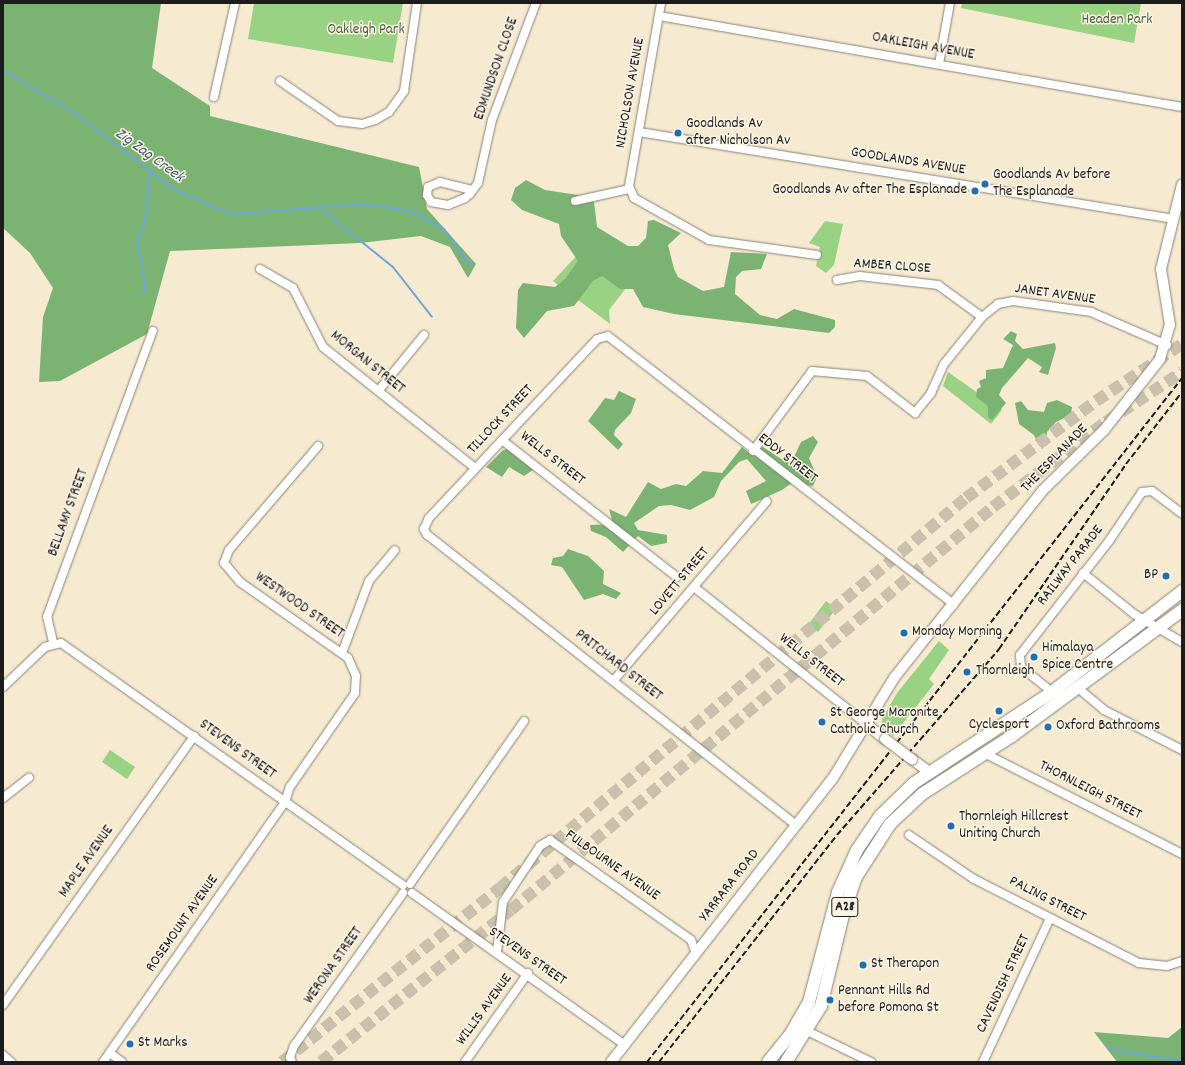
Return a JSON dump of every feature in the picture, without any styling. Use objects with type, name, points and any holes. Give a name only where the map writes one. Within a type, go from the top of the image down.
[{"type":"highway","name":"A28","points":[[768,1062],[796,1026],[815,985],[838,892],[857,850],[894,801],[929,772],[1052,692],[1182,591]]},
{"type":"highway","name":"A28","points":[[786,1062],[808,1032],[827,988],[848,896],[868,855],[908,806],[986,754],[1078,688],[1182,610]]},
{"type":"highway","points":[[929,772],[935,776],[970,764]]},
{"type":"main road","points":[[1167,345],[1170,317],[1161,274],[1182,185]]},
{"type":"main road","name":"THE ESPLANADE","points":[[866,723],[894,678],[1050,482],[1113,419],[1167,345]]},
{"type":"main road","name":"WELLS STREET","points":[[866,723],[929,772]]},
{"type":"main road","name":"YARRARA ROAD","points":[[611,1062],[833,778],[866,723]]},
{"type":"street","points":[[214,97],[235,3]]},
{"type":"street","points":[[280,81],[338,121],[362,124],[382,116],[404,91],[417,3]]},
{"type":"street","name":"EDMUNDSON CLOSE","points":[[472,190],[440,182],[428,187],[427,195],[431,202],[448,205],[465,198],[472,190],[482,176],[492,120],[536,3]]},
{"type":"street","name":"NICHOLSON AVENUE","points":[[629,189],[661,3]]},
{"type":"street","points":[[940,64],[950,3]]},
{"type":"street","name":"OAKLEIGH AVENUE","points":[[659,16],[1182,107]]},
{"type":"street","name":"GOODLANDS AVENUE","points":[[639,132],[1174,219]]},
{"type":"street","points":[[575,201],[629,189],[634,198],[709,240],[817,255]]},
{"type":"street","name":"MORGAN STREET","points":[[260,269],[293,288],[316,340],[475,468]]},
{"type":"street","name":"AMBER CLOSE","points":[[837,280],[860,276],[938,284],[982,317]]},
{"type":"street","name":"JANET AVENUE","points":[[753,451],[812,372],[866,376],[915,413],[931,393],[944,364],[982,317],[998,304],[1013,301],[1085,311],[1167,345]]},
{"type":"street","name":"BELLAMY STREET","points":[[53,642],[47,617],[153,331]]},
{"type":"street","points":[[379,390],[424,335]]},
{"type":"street","name":"EDDY STREET","points":[[605,336],[954,604]]},
{"type":"street","name":"TILLOCK STREET","points":[[424,529],[429,518],[475,468],[597,339],[605,336]]},
{"type":"street","name":"WELLS STREET","points":[[502,440],[678,577]]},
{"type":"street","name":"WESTWOOD STREET","points":[[285,802],[290,787],[355,693],[354,669],[342,653],[240,582],[224,563],[229,550],[318,446]]},
{"type":"street","name":"RAILWAY PARADE","points":[[1052,692],[1021,667],[1020,655],[1083,573],[1139,494],[1152,491],[1182,514]]},
{"type":"street","name":"LOVETT STREET","points":[[614,680],[767,501]]},
{"type":"street","name":"PRITCHARD STREET","points":[[424,529],[427,535],[614,680],[796,825]]},
{"type":"street","points":[[342,653],[368,581],[395,550]]},
{"type":"street","points":[[1083,573],[1143,620],[1182,642]]},
{"type":"street","name":"WELLS STREET","points":[[694,587],[866,723]]},
{"type":"street","points":[[3,687],[53,642]]},
{"type":"street","name":"STEVENS STREET","points":[[53,642],[69,647],[285,802],[528,973],[625,1045]]},
{"type":"street","points":[[1078,688],[1104,710],[1182,750]]},
{"type":"street","name":"WERONA STREET","points":[[291,1060],[405,887],[524,721]]},
{"type":"street","name":"MAPLE AVENUE","points":[[3,1005],[194,736]]},
{"type":"street","name":"THORNLEIGH STREET","points":[[986,754],[1182,854]]},
{"type":"street","points":[[3,798],[29,778]]},
{"type":"street","name":"ROSEMOUNT AVENUE","points":[[103,1062],[285,802]]},
{"type":"street","name":"PALING STREET","points":[[908,835],[974,878],[1139,962],[1167,966],[1182,961]]},
{"type":"street","name":"FULBOURNE AVENUE","points":[[497,952],[503,902],[540,846],[550,840],[691,940],[696,954]]},
{"type":"street","name":"CAVENDISH STREET","points":[[983,1062],[1050,918]]},
{"type":"street","name":"WILLIS AVENUE","points":[[465,1062],[528,973]]},
{"type":"street","points":[[796,1026],[871,1062]]},
{"type":"street","points":[[110,1053],[122,1062]]},
{"type":"street","points":[[3,1055],[12,1062]]},
{"type":"green space","points":[[3,3],[161,3],[152,68],[210,106],[210,116],[419,167],[427,209],[476,264],[468,278],[450,247],[421,236],[360,243],[170,251],[147,334],[60,381],[39,382],[43,317],[53,288],[30,253],[3,228]]},
{"type":"green space","name":"Oakleigh Park","points":[[254,3],[403,3],[393,63],[248,39]]},
{"type":"green space","name":"Headen Park","points":[[962,3],[1141,3],[1134,43],[961,8]]},
{"type":"green space","points":[[526,180],[545,190],[578,195],[594,202],[597,227],[628,246],[638,246],[646,238],[648,221],[654,220],[681,233],[668,245],[674,269],[678,277],[703,291],[724,287],[731,252],[767,254],[761,269],[742,271],[736,277],[735,294],[760,315],[777,319],[794,309],[835,320],[835,327],[829,333],[674,314],[643,307],[633,289],[620,289],[602,276],[593,281],[574,306],[547,311],[524,338],[516,328],[518,290],[523,283],[555,287],[565,279],[578,261],[561,236],[559,224],[522,210],[511,200],[515,188]]},
{"type":"green space","points":[[825,221],[843,224],[834,265],[826,273],[816,266],[820,247],[809,243]]},
{"type":"green space","points":[[582,250],[626,288],[609,310],[610,324],[553,281]]},
{"type":"green space","points":[[1011,331],[1017,334],[1015,341],[1023,349],[1055,343],[1056,348],[1048,375],[1039,372],[1042,367],[1028,358],[1002,388],[999,395],[1006,403],[992,420],[988,417],[988,406],[976,397],[977,389],[981,387],[979,381],[986,378],[986,370],[1003,368],[1013,345],[1003,339]]},
{"type":"green space","points":[[948,372],[1002,410],[991,424],[943,386]]},
{"type":"green space","points":[[619,391],[636,399],[631,413],[615,430],[614,435],[623,444],[618,450],[588,421],[605,398],[614,400]]},
{"type":"green space","points":[[1057,400],[1072,407],[1071,415],[1056,422],[1047,432],[1046,445],[1039,446],[1034,435],[1019,424],[1015,403],[1021,401],[1028,410],[1044,412],[1047,403]]},
{"type":"green space","points":[[813,436],[818,442],[809,458],[817,477],[813,486],[804,485],[799,478],[782,490],[751,504],[746,491],[766,481],[747,459],[739,462],[721,481],[714,497],[690,510],[671,505],[659,506],[634,523],[638,530],[667,535],[667,543],[651,546],[638,536],[623,552],[606,537],[591,531],[590,525],[613,524],[609,509],[626,517],[648,482],[661,489],[676,484],[686,486],[703,471],[722,473],[742,447],[749,453],[763,447],[786,462],[792,461],[801,442]]},
{"type":"green space","points":[[509,449],[530,465],[533,470],[524,476],[509,467],[502,477],[486,467],[503,450]]},
{"type":"green space","points":[[568,549],[588,556],[604,571],[603,584],[621,593],[616,599],[603,594],[584,600],[562,567],[551,565],[553,558],[563,556]]},
{"type":"green space","points":[[826,601],[836,609],[818,632],[808,625]]},
{"type":"green space","points":[[939,641],[949,650],[929,679],[934,684],[893,736],[882,728],[882,719],[897,693]]},
{"type":"green space","points":[[110,750],[135,767],[127,779],[102,762]]},
{"type":"green space","points":[[1182,1027],[1182,1062],[1117,1062],[1094,1032],[1168,1038]]},
{"type":"waterway","name":"Zig Zag Creek","points":[[3,70],[76,114],[173,189],[230,214],[364,204],[410,211],[444,229],[470,266]]},
{"type":"waterway","points":[[143,294],[145,285],[137,242],[145,221],[150,171]]},
{"type":"waterway","name":"Zig Zag Creek","points":[[322,210],[393,267],[432,317]]},
{"type":"waterway","points":[[1108,1049],[1182,1061]]},
{"type":"tunnel","points":[[282,1062],[500,888],[966,498],[1096,401],[1182,344]]},
{"type":"tunnel","points":[[321,1062],[511,910],[993,507],[1106,422],[1182,372]]},
{"type":"railway","points":[[647,1062],[1182,378]]},
{"type":"railway","points":[[659,1062],[837,835],[999,649],[1126,464],[1182,392]]},
{"type":"place","name":"Goodlands Av after Nicholson Av","points":[[678,133]]},
{"type":"place","name":"Goodlands Av before The Esplanade","points":[[985,184]]},
{"type":"place","name":"Goodlands Av after The Esplanade","points":[[975,191]]},
{"type":"place","name":"BP","points":[[1166,576]]},
{"type":"place","name":"Monday Morning","points":[[904,633]]},
{"type":"place","name":"Himalaya Spice Centre","points":[[1034,657]]},
{"type":"place","name":"Thornleigh","points":[[967,672]]},
{"type":"place","name":"Cyclesport","points":[[999,711]]},
{"type":"place","name":"St George Maronite Catholic Church","points":[[822,722]]},
{"type":"place","name":"Oxford Bathrooms","points":[[1048,727]]},
{"type":"place","name":"Thornleigh Hillcrest Uniting Church","points":[[951,826]]},
{"type":"place","name":"St Therapon","points":[[863,965]]},
{"type":"place","name":"Pennant Hills Rd before Pomona St","points":[[830,1000]]},
{"type":"place","name":"St Marks","points":[[130,1044]]}]
